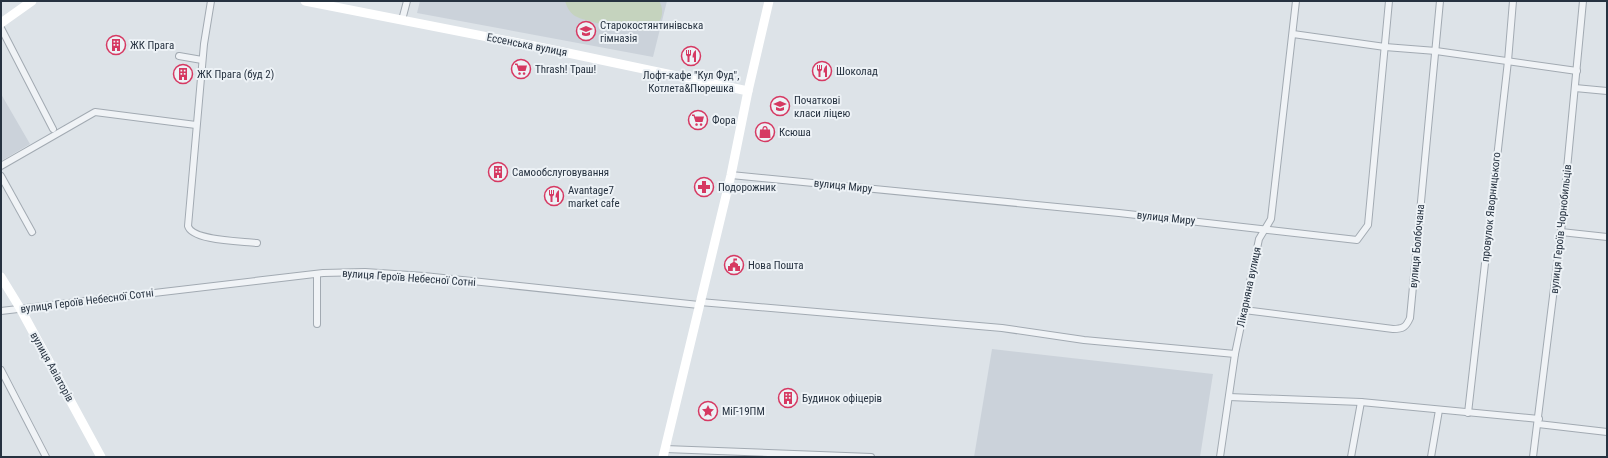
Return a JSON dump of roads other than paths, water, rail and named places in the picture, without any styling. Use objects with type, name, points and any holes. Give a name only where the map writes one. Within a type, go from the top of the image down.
[{"type":"street","points":[[1,23],[32,1]]},
{"type":"street","points":[[211,1],[202,60],[188,226],[192,233],[208,239],[257,243]]},
{"type":"street","name":"Ессенська вулиця","points":[[305,1],[748,90]]},
{"type":"street","points":[[402,20],[407,1]]},
{"type":"street","points":[[769,1],[748,90],[731,175],[664,453],[871,457]]},
{"type":"street","name":"Лікарняна вулиця","points":[[1220,457],[1235,354],[1244,310],[1259,239],[1270,219],[1296,1]]},
{"type":"street","name":"вулиця Миру","points":[[731,175],[1265,229],[1357,240],[1368,225],[1389,1]]},
{"type":"street","name":"вулиця Болбочана","points":[[1244,310],[1393,329],[1401,329],[1407,326],[1410,318],[1440,1]]},
{"type":"street","name":"провулок Яворницького","points":[[1468,413],[1508,61],[1513,1]]},
{"type":"street","name":"вулиця Героїв Чорнобильців","points":[[1533,457],[1539,421],[1561,232],[1583,1]]},
{"type":"street","points":[[1,28],[53,129]]},
{"type":"street","points":[[1293,34],[1385,47],[1436,51],[1577,70]]},
{"type":"street","points":[[179,56],[202,60]]},
{"type":"street","points":[[1575,88],[1607,91]]},
{"type":"street","points":[[1,166],[95,112],[196,125]]},
{"type":"street","points":[[1,176],[32,232]]},
{"type":"street","points":[[1561,232],[1607,237]]},
{"type":"street","name":"вулиця Героїв Небесної Сотні","points":[[1,311],[317,274],[365,272],[424,276],[699,303],[1002,328],[1084,340],[1235,354]]},
{"type":"street","points":[[317,274],[318,324]]},
{"type":"street","name":"вулиця Авіаторів","points":[[1,277],[20,308],[101,457]]},
{"type":"street","points":[[1,370],[46,457]]},
{"type":"street","points":[[1229,397],[1361,402],[1539,421],[1607,432]]},
{"type":"street","points":[[1351,457],[1361,402]]},
{"type":"street","points":[[1431,457],[1439,410]]},
{"type":"place","name":"Старокостянтинівська гімназія","points":[[586,31]]},
{"type":"place","name":"ЖК Прага","points":[[116,45]]},
{"type":"place","name":"Лофт-кафе \"Кул Фуд\", Котлета&Пюрешка","points":[[691,56]]},
{"type":"place","name":"Thrash! Траш!","points":[[521,69]]},
{"type":"place","name":"Шоколад","points":[[822,71]]},
{"type":"place","name":"ЖК Прага (буд 2)","points":[[183,74]]},
{"type":"place","name":"Початкові класи ліцею","points":[[780,106]]},
{"type":"place","name":"Фора","points":[[698,120]]},
{"type":"place","name":"Ксюша","points":[[765,132]]},
{"type":"place","name":"Самообслуговування","points":[[498,172]]},
{"type":"place","name":"Подорожник","points":[[704,187]]},
{"type":"place","name":"Avantage7 market cafe","points":[[554,196]]},
{"type":"place","name":"Нова Пошта","points":[[734,265]]},
{"type":"place","name":"Будинок офіцерів","points":[[788,398]]},
{"type":"place","name":"МіГ-19ПМ","points":[[708,411]]}]
